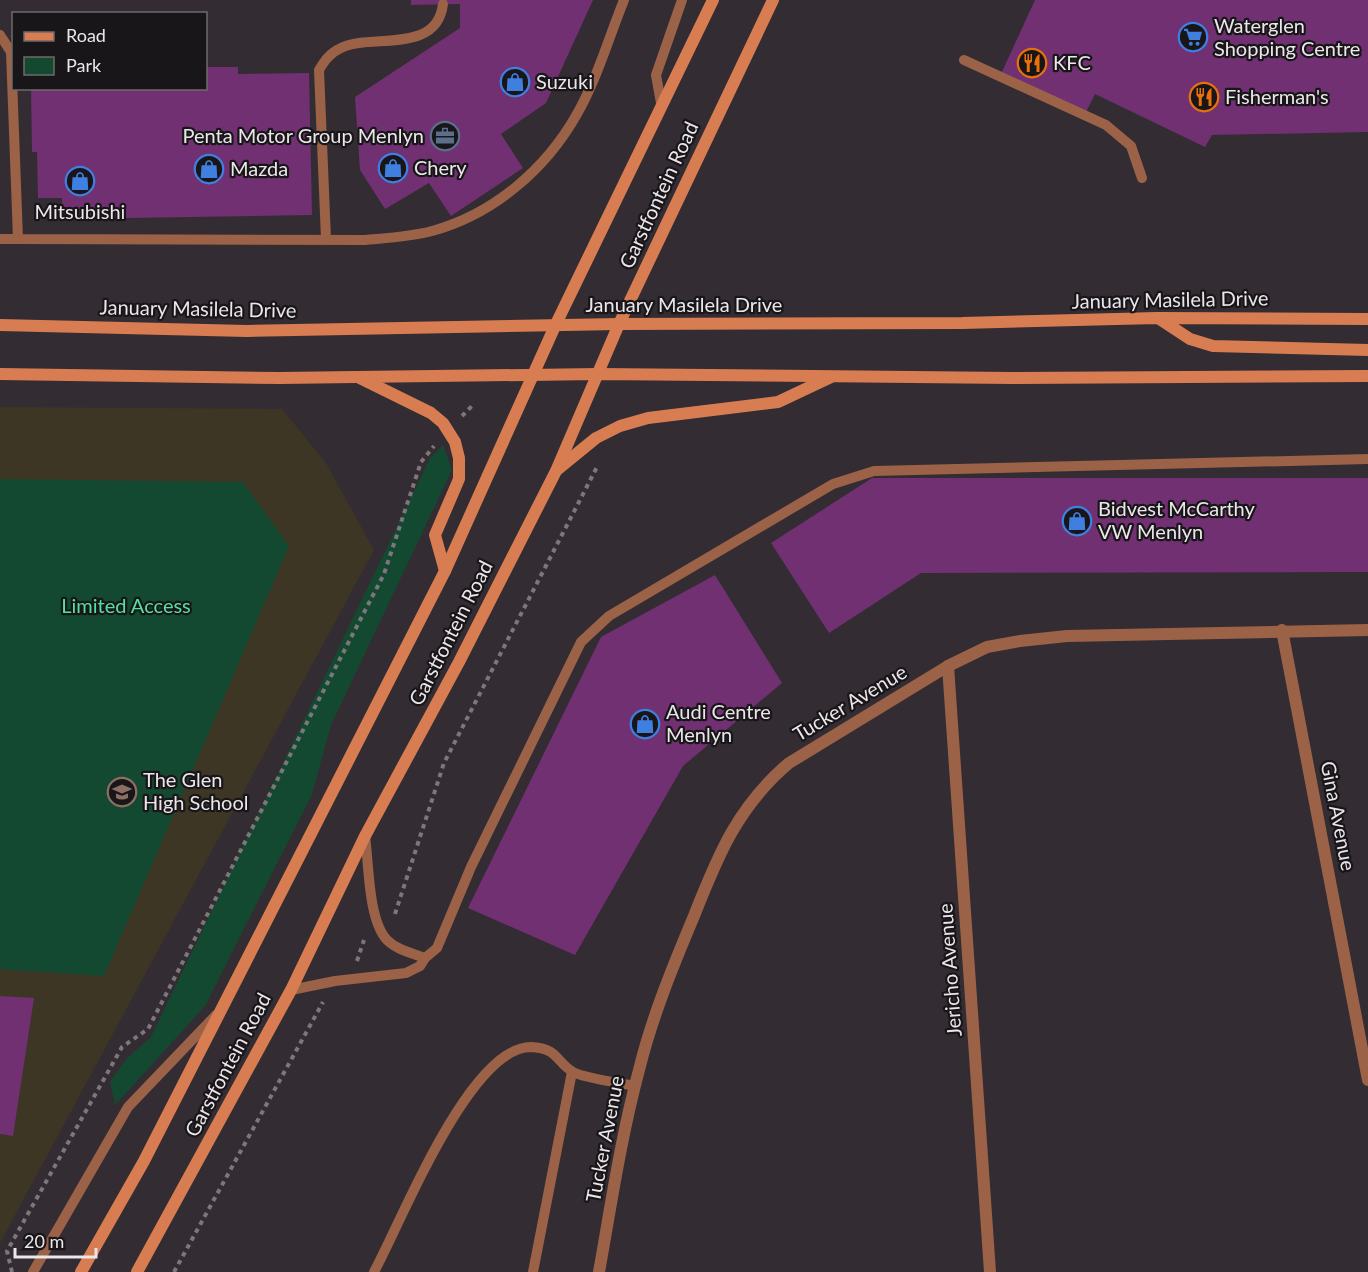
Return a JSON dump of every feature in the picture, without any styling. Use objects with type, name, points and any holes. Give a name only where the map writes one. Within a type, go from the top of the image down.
[{"type":"main road","name":"Garstfontein Road","points":[[81,1272],[144,1161],[223,1009],[445,571],[532,374],[661,103],[713,0]]},
{"type":"main road","name":"Garstfontein Road","points":[[137,1272],[291,990],[365,836],[459,662],[556,471],[619,324],[773,0]]},
{"type":"main road","points":[[1156,318],[1190,339],[1213,346],[1368,350]]},
{"type":"main road","name":"January Masilela Drive","points":[[0,326],[247,331],[619,324],[1368,318]]},
{"type":"main road","points":[[0,374],[359,377],[532,374],[1368,376]]},
{"type":"main road","points":[[556,471],[596,438],[620,426],[648,418],[778,402],[832,376]]},
{"type":"main road","points":[[359,377],[431,413],[455,442],[460,469],[456,487],[435,536],[445,571]]},
{"type":"street","name":"Gina Avenue","points":[[1282,630],[1368,1080]]},
{"type":"street","name":"Tucker Avenue","points":[[599,1272],[635,1086],[655,1014],[721,849],[744,810],[789,763],[948,666],[987,647],[1020,640],[1067,636],[1368,630]]},
{"type":"street","name":"Jericho Avenue","points":[[948,666],[990,1272]]},
{"type":"lane","points":[[0,239],[375,239],[431,231],[480,211],[540,167],[579,112],[624,0]]},
{"type":"lane","points":[[661,103],[656,75],[682,0]]},
{"type":"lane","points":[[326,239],[319,70],[326,57],[343,47],[366,42],[390,43],[422,33],[437,22],[443,4]]},
{"type":"lane","points":[[0,35],[11,52],[12,79]]},
{"type":"lane","points":[[964,60],[1106,125],[1131,146],[1142,178]]},
{"type":"lane","points":[[12,90],[18,239]]},
{"type":"lane","points":[[291,990],[352,979],[406,973],[420,966],[425,957],[437,948],[442,939],[471,867],[581,642],[593,628],[609,616],[834,484],[874,471],[1368,459]]},
{"type":"lane","points":[[365,836],[374,912],[379,929],[396,946],[425,957]]},
{"type":"lane","points":[[33,1272],[128,1107],[147,1084],[223,1009]]},
{"type":"lane","points":[[374,1272],[428,1164],[473,1087],[485,1073],[518,1048],[533,1047],[552,1052],[572,1072],[635,1086]]},
{"type":"lane","points":[[533,1272],[572,1072]]},
{"type":"lane","points":[[379,1272],[381,1259]]},
{"type":"path","points":[[12,1272],[7,1251],[123,1047],[148,1029],[384,574],[421,462],[473,405]]},
{"type":"path","points":[[174,1272],[323,1002],[350,988],[362,942],[394,917],[444,763],[597,467]]},
{"type":"shaded area","name":"The Glen High School","points":[[0,407],[282,409],[326,463],[374,550],[0,1243]]},
{"type":"green space","points":[[443,445],[452,470],[331,725],[312,794],[205,1006],[115,1105],[110,1082],[127,1058],[151,1037],[430,458]]},
{"type":"green space","name":"Limited Access","points":[[0,479],[243,482],[289,546],[104,976],[0,969]]},
{"type":"building","points":[[411,0],[593,0],[546,103],[501,134],[523,168],[451,216],[429,183],[385,209],[360,170],[355,97],[460,28],[460,4],[411,5]]},
{"type":"building","name":"Waterglen Shopping Centre","points":[[1035,0],[1368,0],[1368,132],[1212,135],[1205,147],[1095,94],[1085,114],[1001,74]]},
{"type":"building","points":[[207,67],[238,67],[238,74],[309,73],[312,215],[62,219],[62,198],[38,198],[37,152],[32,152],[31,90],[207,90]]},
{"type":"building","points":[[872,478],[1368,478],[1368,572],[921,573],[829,633],[771,543]]},
{"type":"building","name":"Audi Centre Menlyn","points":[[715,575],[782,683],[683,766],[575,955],[468,908],[601,637]]},
{"type":"building","points":[[0,996],[34,998],[13,1136],[0,1134]]},
{"type":"place","name":"Waterglen Shopping Centre","points":[[1193,37]]},
{"type":"place","name":"KFC","points":[[1032,63]]},
{"type":"place","name":"Suzuki","points":[[515,82]]},
{"type":"place","name":"Fisherman's","points":[[1204,97]]},
{"type":"place","name":"Penta Motor Group Menlyn","points":[[445,136]]},
{"type":"place","name":"Chery","points":[[393,168]]},
{"type":"place","name":"Mazda","points":[[209,169]]},
{"type":"place","name":"Mitsubishi","points":[[80,181]]},
{"type":"place","name":"Bidvest McCarthy VW Menlyn","points":[[1077,521]]},
{"type":"place","name":"Audi Centre Menlyn","points":[[645,724]]},
{"type":"place","name":"The Glen High School","points":[[122,792]]}]
